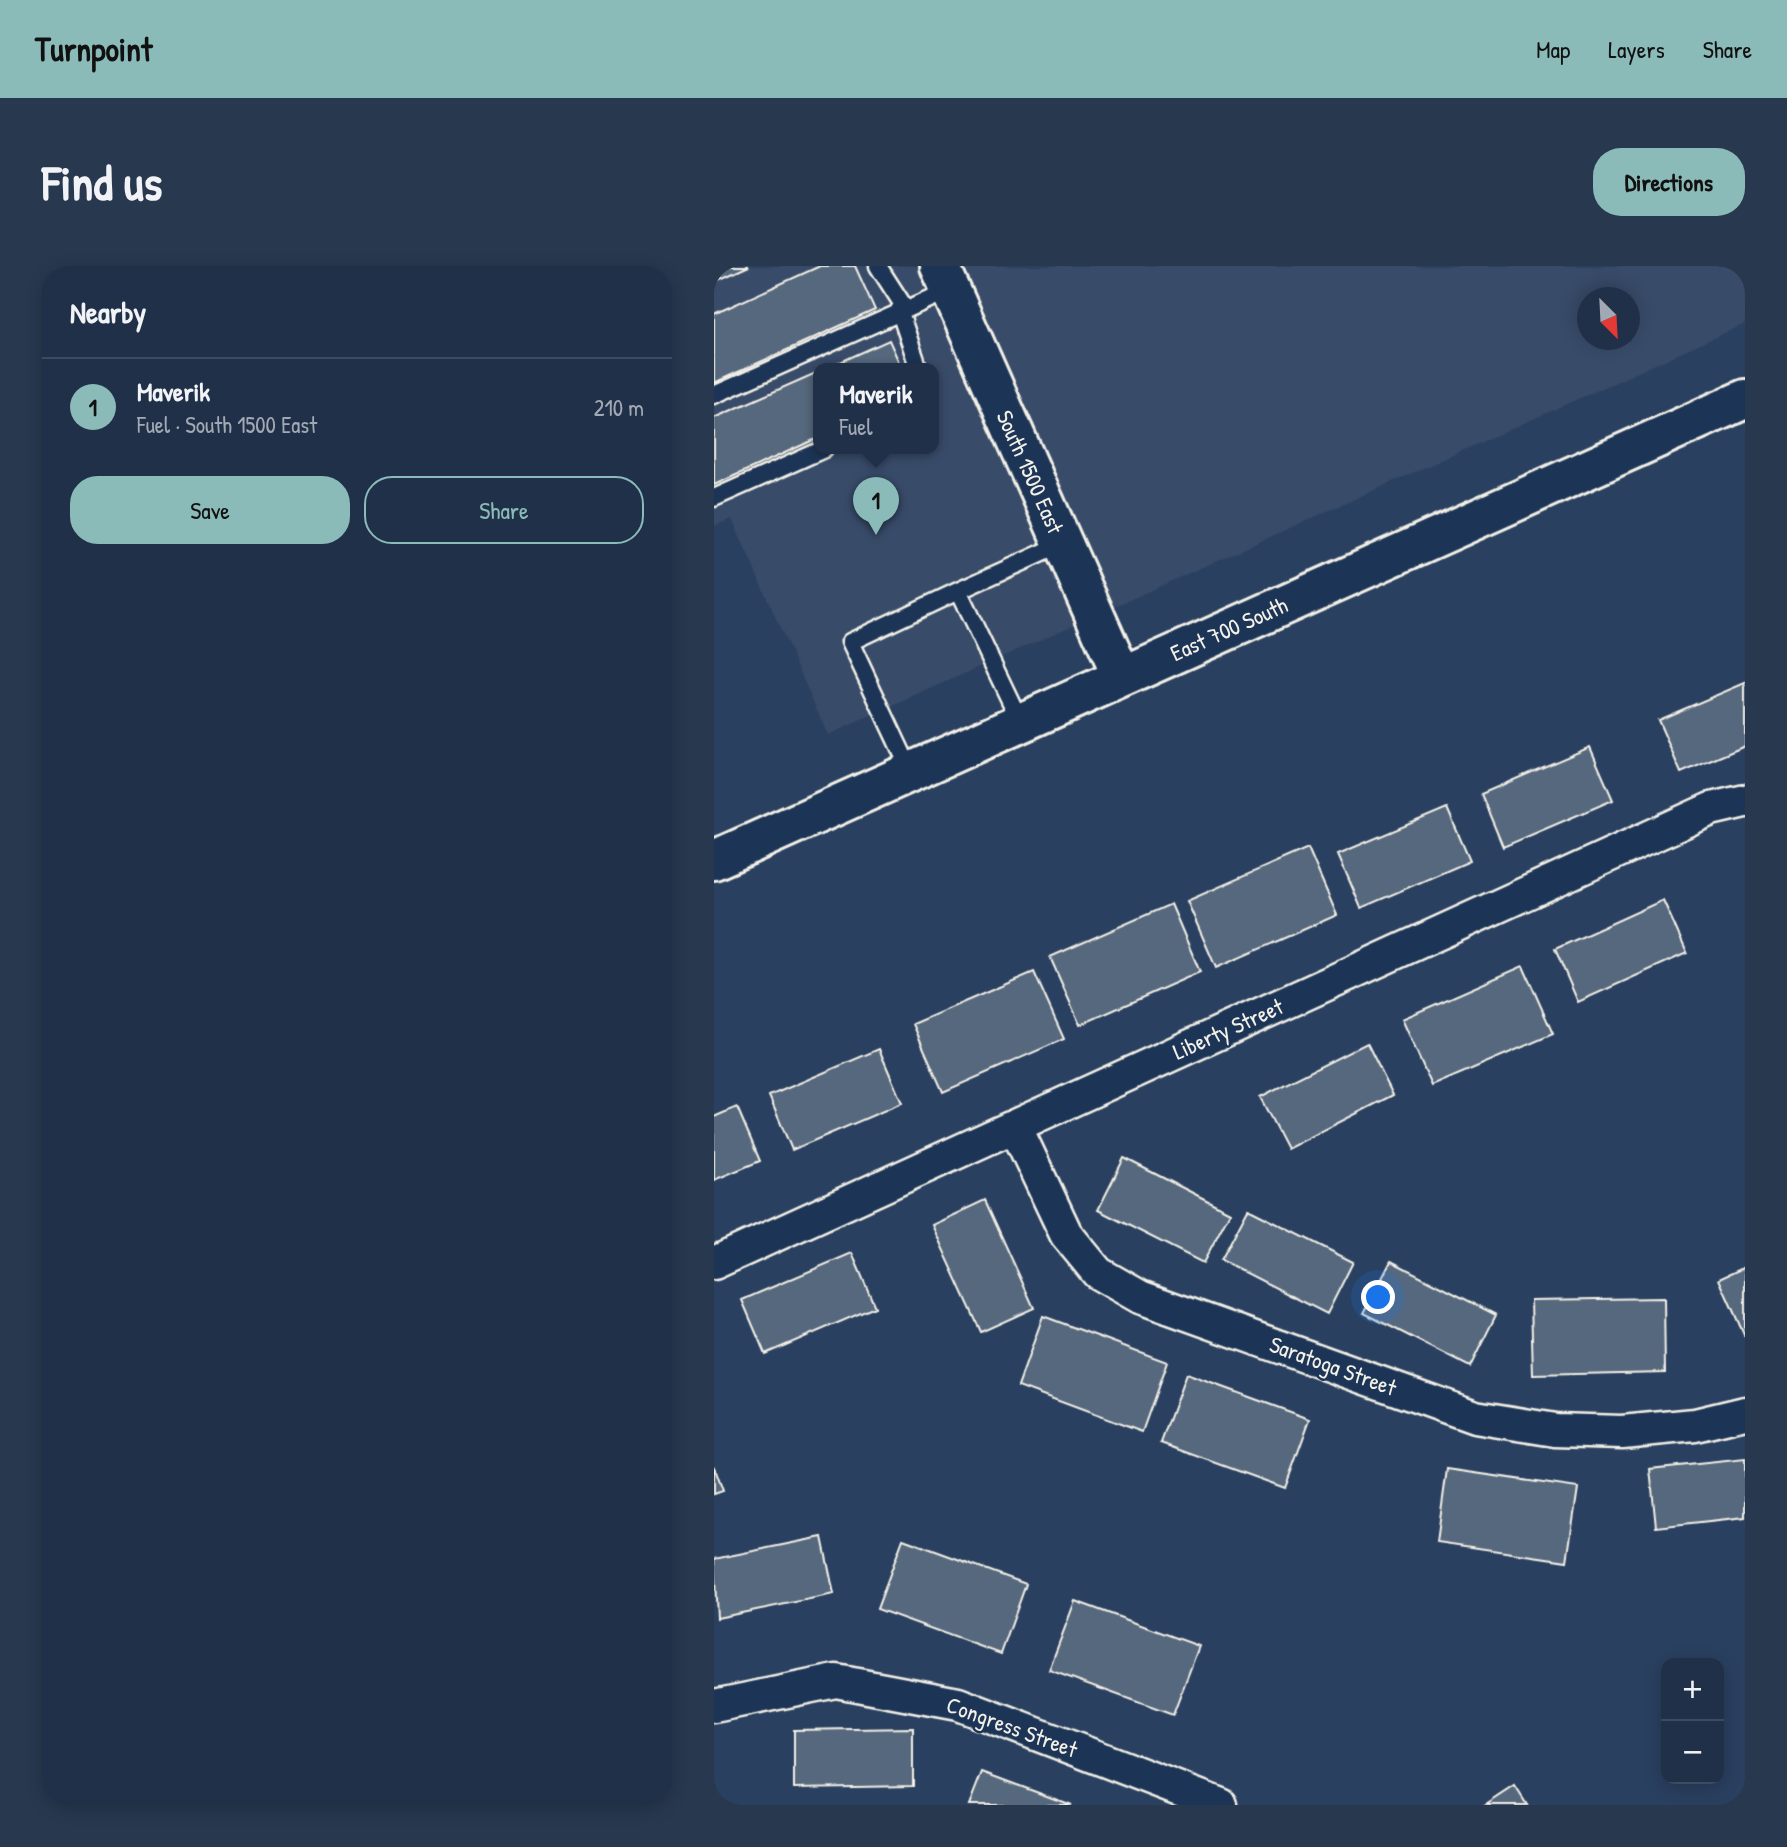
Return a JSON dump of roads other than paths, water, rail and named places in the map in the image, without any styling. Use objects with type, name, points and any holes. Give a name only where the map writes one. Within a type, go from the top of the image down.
[{"type":"main road","name":"South 1500 East","points":[[945,278],[1122,677]]},
{"type":"main road","name":"East 700 South","points":[[714,860],[1745,399]]},
{"type":"street","name":"Liberty Street","points":[[714,1263],[1711,809],[1745,801]]},
{"type":"street","name":"Saratoga Street","points":[[1015,1126],[1066,1234],[1098,1273],[1140,1297],[1475,1417],[1555,1430],[1622,1432],[1695,1425],[1745,1413]]},
{"type":"street","name":"Congress Street","points":[[714,1706],[836,1681],[958,1704],[1221,1805]]},
{"type":"lane","points":[[878,266],[902,309],[917,363]]},
{"type":"lane","points":[[714,395],[902,309],[945,278]]},
{"type":"lane","points":[[714,498],[813,454]]},
{"type":"lane","points":[[911,772],[850,642],[1062,544]]},
{"type":"lane","points":[[958,592],[1020,721]]},
{"type":"place","name":"Maverik","points":[[876,535]]}]
